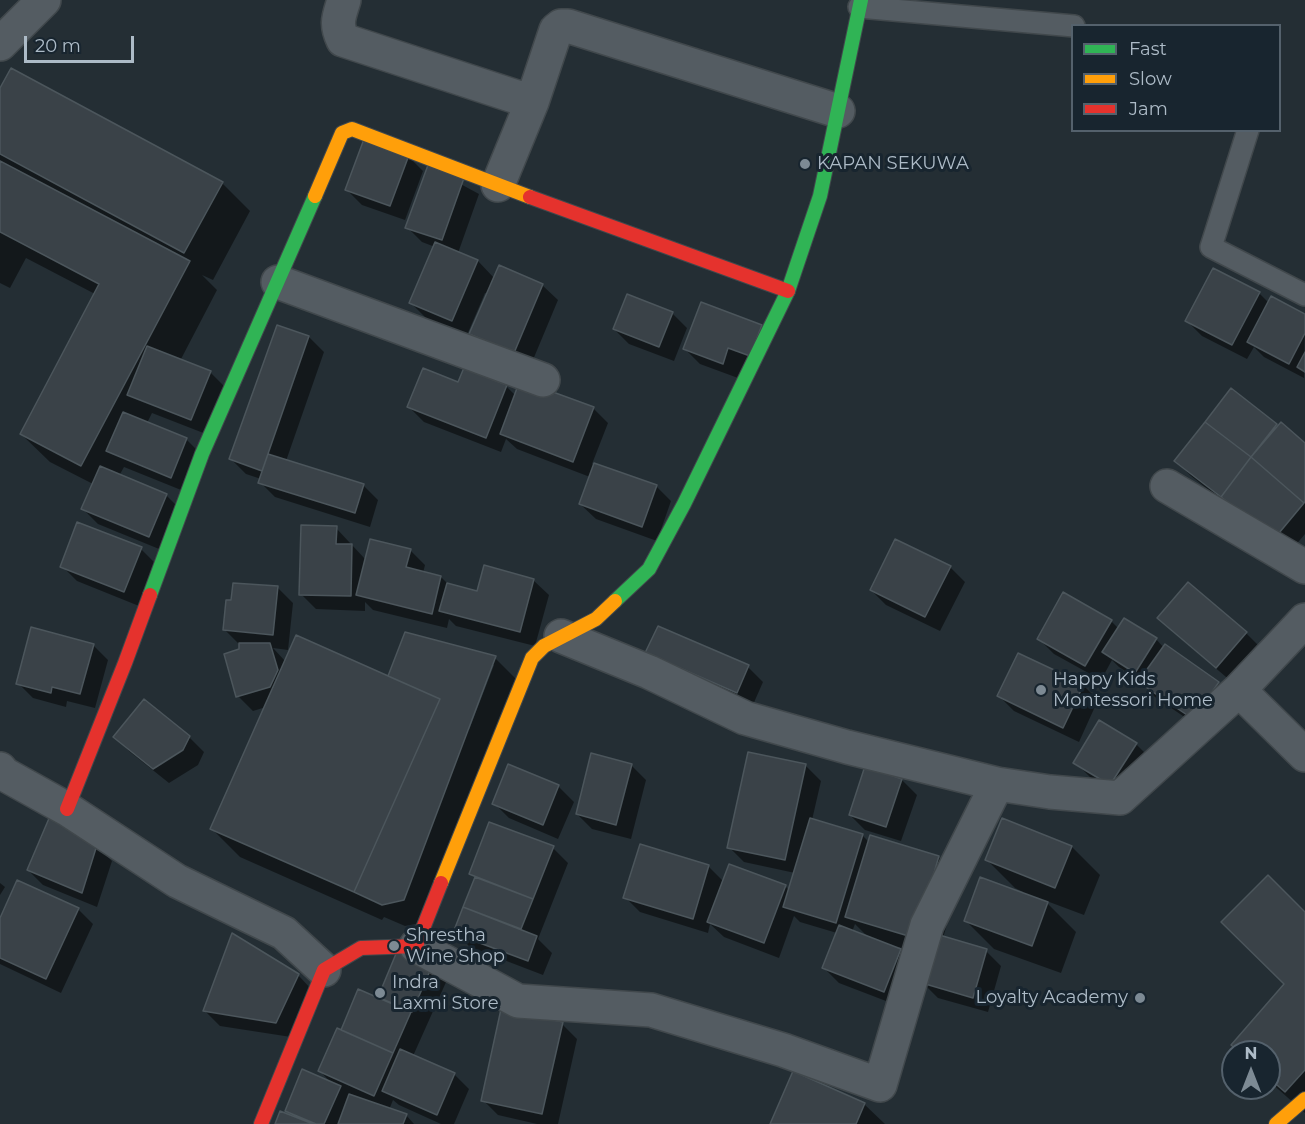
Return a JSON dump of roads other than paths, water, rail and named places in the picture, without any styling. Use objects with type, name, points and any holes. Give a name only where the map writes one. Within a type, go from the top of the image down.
[{"type":"street","points":[[0,44],[44,0]]},
{"type":"street","points":[[344,0],[338,19],[338,30],[343,40],[532,102]]},
{"type":"street","points":[[416,946],[532,658],[544,645],[596,619],[648,569],[684,504],[788,291],[820,196],[860,4]]},
{"type":"street","points":[[498,185],[532,102],[556,30],[561,26],[568,26],[838,111]]},
{"type":"street","points":[[67,809],[125,663],[201,454],[342,133],[352,129],[788,291]]},
{"type":"street","points":[[278,282],[543,380]]},
{"type":"street","points":[[1167,486],[1304,565]]},
{"type":"street","points":[[561,636],[649,672],[745,718],[847,747],[997,784],[1050,792],[1120,798],[1239,690],[1305,620]]},
{"type":"street","points":[[1239,690],[1305,755]]},
{"type":"street","points":[[0,769],[3,774],[67,809],[177,881],[284,933],[324,970]]},
{"type":"street","points":[[261,1124],[324,970],[361,948],[416,946],[518,1001],[651,1010],[783,1050],[880,1085],[927,925],[997,784]]},
{"type":"street","points":[[1276,1124],[1305,1099]]},
{"type":"lane","points":[[860,4],[1071,26]]},
{"type":"lane","points":[[1247,132],[1211,247],[1305,295]]},
{"type":"place","name":"KAPAN SEKUWA","points":[[805,164]]},
{"type":"place","name":"Happy Kids Montessori Home","points":[[1041,690]]},
{"type":"place","name":"Shrestha Wine Shop","points":[[394,946]]},
{"type":"place","name":"Indra Laxmi Store","points":[[380,993]]},
{"type":"place","name":"Loyalty Academy","points":[[1140,998]]}]
